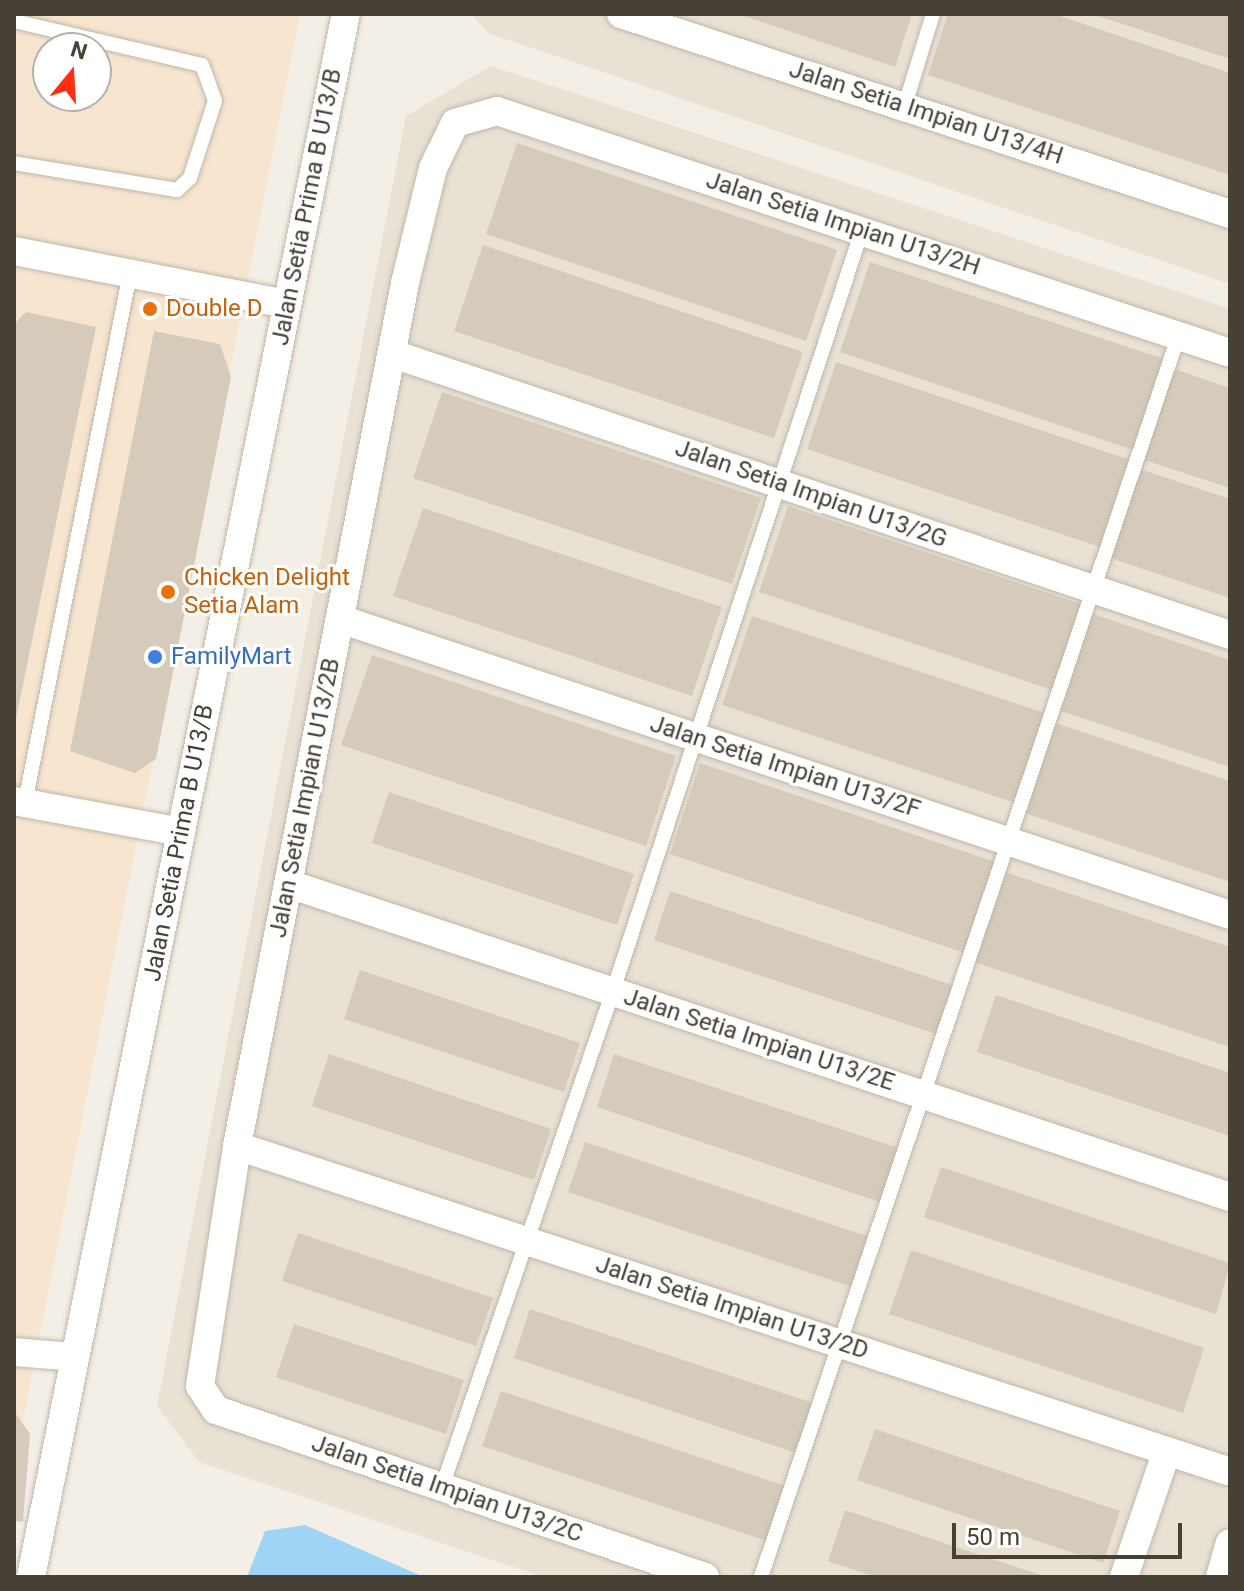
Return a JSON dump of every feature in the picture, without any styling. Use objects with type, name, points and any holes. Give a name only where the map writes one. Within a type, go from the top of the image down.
[{"type":"street","name":"Jalan Setia Prima B U13/B","points":[[26,1565],[75,1357],[346,14]]},
{"type":"street","name":"Jalan Setia Impian U13/4H","points":[[621,14],[1230,214]]},
{"type":"street","name":"Jalan Setia Impian U13/2H","points":[[455,123],[497,111],[1230,353]]},
{"type":"street","name":"Jalan Setia Impian U13/2B","points":[[200,1386],[237,1146],[393,354],[433,168],[455,123]]},
{"type":"street","points":[[14,251],[287,304]]},
{"type":"street","name":"Jalan Setia Impian U13/2G","points":[[393,354],[1230,635]]},
{"type":"street","name":"Jalan Setia Impian U13/2F","points":[[340,619],[1230,915]]},
{"type":"street","points":[[20,802],[181,832]]},
{"type":"street","name":"Jalan Setia Impian U13/2E","points":[[289,884],[1230,1197]]},
{"type":"street","name":"Jalan Setia Impian U13/2D","points":[[237,1146],[1167,1451],[1229,1476]]},
{"type":"street","points":[[14,1352],[75,1357]]},
{"type":"street","name":"Jalan Setia Impian U13/2C","points":[[200,1386],[216,1410],[705,1577]]},
{"type":"street","points":[[1124,1577],[1167,1451]]},
{"type":"street","points":[[1220,1577],[1230,1543]]},
{"type":"lane","points":[[905,105],[933,14]]},
{"type":"lane","points":[[14,163],[177,190],[190,178],[215,101],[202,65],[17,19]]},
{"type":"lane","points":[[442,1487],[524,1240],[613,991],[862,230]]},
{"type":"lane","points":[[20,802],[130,273]]},
{"type":"lane","points":[[761,1577],[1178,337]]},
{"type":"shaded area","points":[[14,14],[300,14],[14,1465]]},
{"type":"shaded area","points":[[471,14],[1230,14],[1230,284],[490,34]]},
{"type":"shaded area","points":[[491,66],[1230,309],[1230,1577],[544,1577],[199,1462],[157,1406],[406,116]]},
{"type":"water","points":[[305,1525],[424,1577],[247,1577],[265,1531]]},
{"type":"building","points":[[738,14],[912,14],[895,67]]},
{"type":"building","points":[[948,14],[1054,14],[1230,73],[1230,175],[928,75]]},
{"type":"building","points":[[1230,14],[1230,59],[1095,15]]},
{"type":"building","points":[[517,143],[837,250],[806,341],[486,234]]},
{"type":"building","points":[[483,245],[803,352],[774,438],[454,331]]},
{"type":"building","points":[[870,262],[1164,359],[1133,450],[840,352]]},
{"type":"building","points":[[26,312],[96,327],[15,724],[14,324]]},
{"type":"building","points":[[154,331],[220,344],[231,377],[156,759],[135,773],[70,751]]},
{"type":"building","points":[[836,362],[1130,460],[1100,547],[807,449]]},
{"type":"building","points":[[1174,369],[1230,388],[1230,488],[1144,460]]},
{"type":"building","points":[[442,392],[761,498],[732,584],[413,478]]},
{"type":"building","points":[[1140,469],[1230,499],[1230,598],[1110,558]]},
{"type":"building","points":[[788,506],[1087,606],[1058,692],[759,592]]},
{"type":"building","points":[[423,508],[722,607],[692,696],[393,596]]},
{"type":"building","points":[[1093,614],[1230,660],[1230,767],[1061,711]]},
{"type":"building","points":[[752,616],[1048,714],[1018,804],[722,705]]},
{"type":"building","points":[[372,655],[676,756],[646,846],[341,745]]},
{"type":"building","points":[[1055,723],[1230,781],[1230,882],[1025,813]]},
{"type":"building","points":[[700,763],[999,863],[968,954],[670,854]]},
{"type":"building","points":[[389,792],[634,874],[617,925],[372,843]]},
{"type":"building","points":[[1005,872],[1230,947],[1230,1047],[974,962]]},
{"type":"building","points":[[670,891],[958,987],[942,1036],[654,940]]},
{"type":"building","points":[[360,970],[580,1043],[564,1092],[344,1019]]},
{"type":"building","points":[[996,995],[1230,1073],[1230,1136],[977,1052]]},
{"type":"building","points":[[329,1054],[551,1129],[534,1180],[312,1106]]},
{"type":"building","points":[[614,1054],[901,1149],[883,1203],[597,1107]]},
{"type":"building","points":[[585,1142],[872,1238],[855,1288],[568,1192]]},
{"type":"building","points":[[941,1167],[1230,1263],[1216,1314],[924,1217]]},
{"type":"building","points":[[298,1233],[493,1298],[476,1346],[282,1281]]},
{"type":"building","points":[[911,1250],[1204,1348],[1183,1413],[889,1314]]},
{"type":"building","points":[[530,1309],[816,1404],[799,1454],[514,1358]]},
{"type":"building","points":[[294,1324],[464,1380],[446,1434],[276,1377]]},
{"type":"building","points":[[501,1391],[788,1487],[770,1542],[482,1446]]},
{"type":"building","points":[[14,1411],[30,1434],[23,1522],[14,1521]]},
{"type":"building","points":[[875,1429],[1120,1511],[1103,1563],[857,1480]]},
{"type":"building","points":[[845,1510],[1044,1577],[876,1577],[828,1561]]},
{"type":"place","name":"Double D","points":[[150,309]]},
{"type":"place","name":"Chicken Delight Setia Alam","points":[[168,592]]},
{"type":"place","name":"FamilyMart","points":[[155,657]]}]
